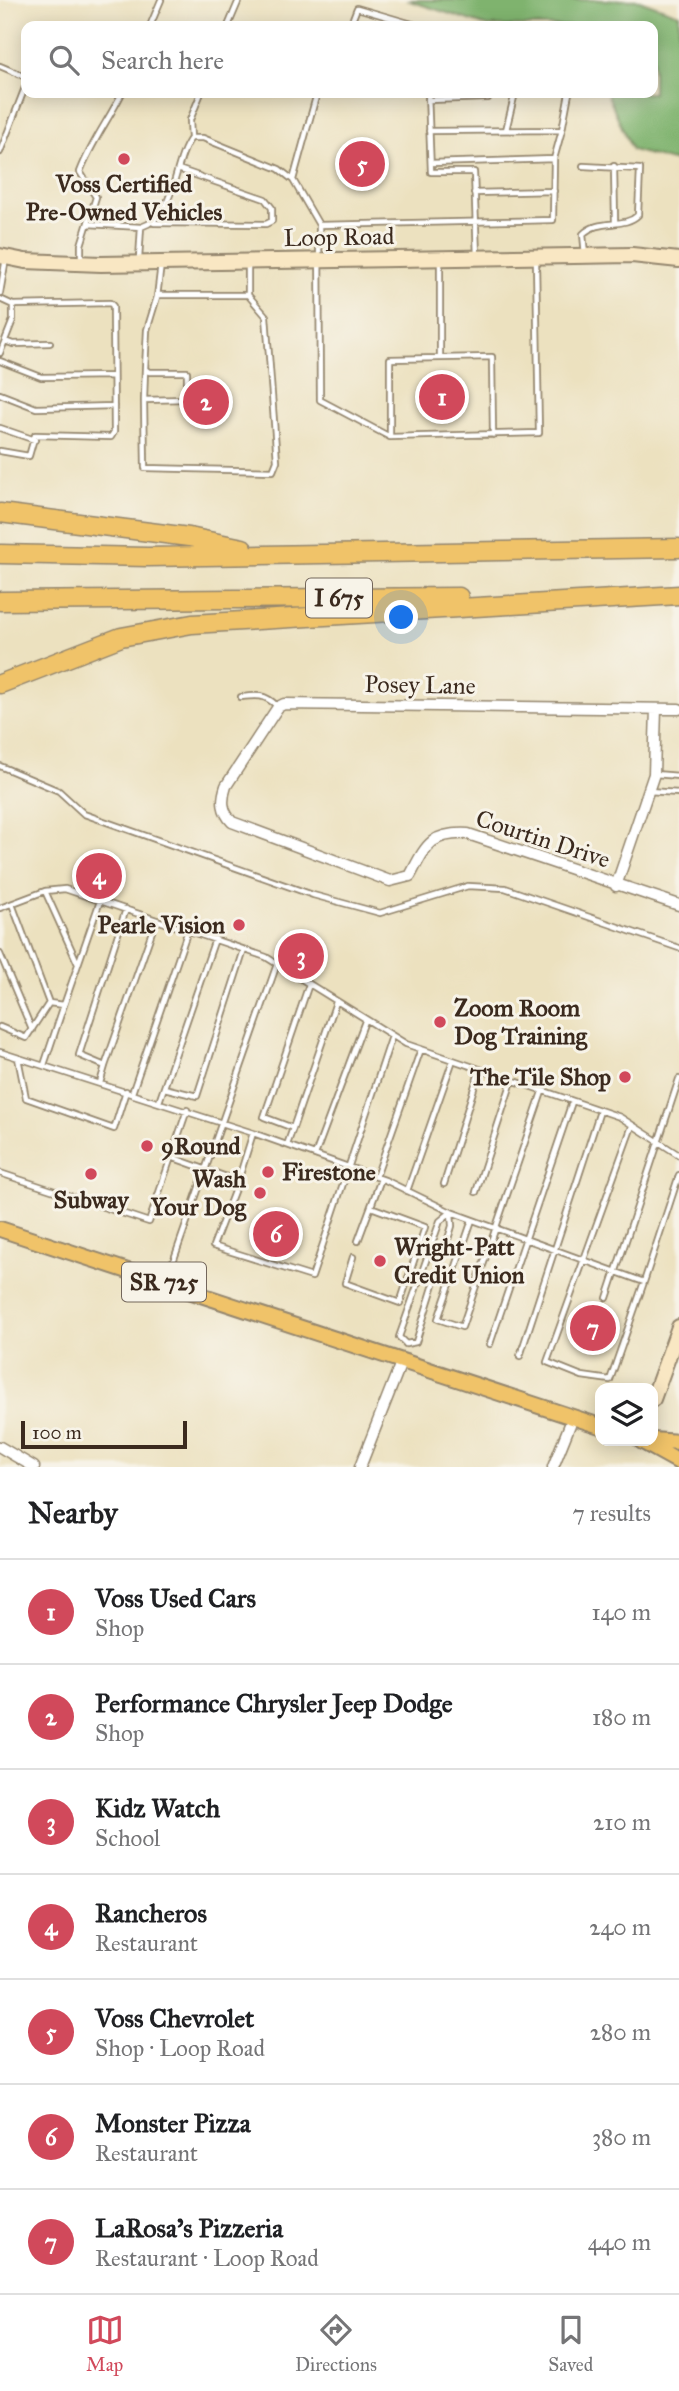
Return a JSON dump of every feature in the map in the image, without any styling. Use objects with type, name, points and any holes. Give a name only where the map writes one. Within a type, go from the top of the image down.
[{"type":"highway","points":[[0,513],[189,537],[277,555]]},
{"type":"highway","name":"I 675","points":[[0,554],[277,555],[679,548]]},
{"type":"highway","points":[[0,684],[121,637],[192,624],[679,595]]},
{"type":"highway","name":"I 675","points":[[0,601],[679,595]]},
{"type":"main road","name":"SR 725","points":[[0,1229],[595,1424]]},
{"type":"main road","points":[[658,1440],[679,1442]]},
{"type":"main road","points":[[650,1446],[679,1462]]},
{"type":"street","name":"Loop Road","points":[[3,257],[81,264],[632,255],[679,260]]},
{"type":"street","name":"Posey Lane","points":[[278,707],[284,704],[679,709]]},
{"type":"street","name":"Courtin Drive","points":[[278,707],[226,786],[223,807],[232,822],[390,881],[410,876],[425,846],[435,839],[452,833],[468,834],[679,905]]},
{"type":"street","points":[[616,886],[654,774],[656,709]]},
{"type":"street","points":[[658,1387],[676,1343],[679,1326]]},
{"type":"street","points":[[360,1467],[402,1360]]},
{"type":"street","points":[[553,1467],[573,1417]]},
{"type":"street","points":[[0,1447],[34,1467]]},
{"type":"lane","points":[[152,21],[161,0]]},
{"type":"lane","points":[[231,21],[239,0]]},
{"type":"lane","points":[[352,21],[357,8],[402,21]]},
{"type":"lane","points":[[387,21],[388,17]]},
{"type":"lane","points":[[0,66],[21,75]]},
{"type":"lane","points":[[0,152],[21,98]]},
{"type":"lane","points":[[81,264],[81,245],[96,197],[80,172],[91,142],[106,126],[120,98]]},
{"type":"lane","points":[[153,223],[168,200],[184,148],[191,138],[190,120],[199,98]]},
{"type":"lane","points":[[293,180],[316,98]]},
{"type":"lane","points":[[477,257],[474,172],[431,172],[428,100],[488,98]]},
{"type":"lane","points":[[506,130],[514,98]]},
{"type":"lane","points":[[319,225],[553,220],[554,159],[568,98]]},
{"type":"lane","points":[[429,131],[562,130]]},
{"type":"lane","points":[[191,138],[203,138],[267,164],[293,180],[319,225],[320,400],[390,438],[539,433],[536,256]]},
{"type":"lane","points":[[430,163],[554,159]]},
{"type":"lane","points":[[583,166],[639,169],[638,215],[633,220],[601,223],[583,234],[585,256]]},
{"type":"lane","points":[[614,166],[615,222]]},
{"type":"lane","points":[[88,224],[141,227],[153,223],[266,224],[272,221],[272,208],[265,199],[178,169]]},
{"type":"lane","points":[[474,193],[554,191]]},
{"type":"lane","points":[[139,263],[141,227]]},
{"type":"lane","points":[[0,293],[3,257]]},
{"type":"lane","points":[[440,258],[440,358]]},
{"type":"lane","points":[[161,263],[157,295],[147,330],[145,468],[273,471],[277,461],[265,316],[248,295],[248,261]]},
{"type":"lane","points":[[157,295],[248,295]]},
{"type":"lane","points":[[0,299],[13,305],[110,303],[113,306],[114,406],[114,432],[111,437],[35,435],[29,456],[0,451]]},
{"type":"lane","points":[[0,353],[13,320],[13,305]]},
{"type":"lane","points":[[5,341],[50,343]]},
{"type":"lane","points":[[390,438],[390,359],[492,357],[493,435]]},
{"type":"lane","points":[[0,361],[41,377],[113,376]]},
{"type":"lane","points":[[144,400],[187,399],[187,372],[149,372],[145,369]]},
{"type":"lane","points":[[0,394],[36,408],[114,406]]},
{"type":"lane","points":[[0,428],[34,440]]},
{"type":"lane","points":[[241,698],[258,695],[269,698],[278,707]]},
{"type":"lane","points":[[0,766],[59,791],[84,814],[313,895],[380,913],[468,886],[505,888],[679,948]]},
{"type":"lane","points":[[654,774],[679,776]]},
{"type":"lane","points":[[648,791],[679,793]]},
{"type":"lane","points":[[0,908],[45,891],[65,889],[215,939],[276,964],[392,1036],[542,1092],[620,1117],[656,1143],[679,1155]]},
{"type":"lane","points":[[45,891],[78,964]]},
{"type":"lane","points":[[44,1065],[100,901]]},
{"type":"lane","points":[[12,904],[49,1003]]},
{"type":"lane","points":[[105,1066],[79,1055],[126,909]]},
{"type":"lane","points":[[100,1083],[156,920]]},
{"type":"lane","points":[[132,1093],[187,930]]},
{"type":"lane","points":[[159,1101],[215,939]]},
{"type":"lane","points":[[164,1088],[197,1096],[244,950]]},
{"type":"lane","points":[[0,954],[32,1030]]},
{"type":"lane","points":[[166,1283],[276,964]]},
{"type":"lane","points":[[293,1128],[264,1117],[309,984]]},
{"type":"lane","points":[[287,1145],[336,1002]]},
{"type":"lane","points":[[49,1003],[64,1005]]},
{"type":"lane","points":[[0,1027],[26,1038],[49,1003]]},
{"type":"lane","points":[[315,1155],[365,1021]]},
{"type":"lane","points":[[253,1133],[213,1246],[312,1277],[392,1036]]},
{"type":"lane","points":[[358,1241],[421,1049]]},
{"type":"lane","points":[[0,1052],[223,1122],[379,1178],[472,1220],[644,1282]]},
{"type":"lane","points":[[18,1057],[26,1098],[114,1129],[125,1091]]},
{"type":"lane","points":[[407,1191],[453,1060]]},
{"type":"lane","points":[[444,1184],[480,1069]]},
{"type":"lane","points":[[607,1298],[679,1079]]},
{"type":"lane","points":[[476,1192],[512,1081]]},
{"type":"lane","points":[[472,1220],[438,1319],[462,1327],[542,1092]]},
{"type":"lane","points":[[491,1344],[572,1102]]},
{"type":"lane","points":[[0,1173],[149,1222],[187,1110]]},
{"type":"lane","points":[[520,1356],[600,1111]]},
{"type":"lane","points":[[632,1126],[586,1261],[547,1362],[582,1376],[610,1380],[679,1175]]},
{"type":"lane","points":[[171,1157],[238,1181]]},
{"type":"lane","points":[[353,1256],[345,1283],[400,1303],[425,1227],[371,1207]]},
{"type":"lane","points":[[406,1344],[416,1342],[452,1226],[451,1212]]},
{"type":"lane","points":[[406,1344],[399,1337],[440,1221],[451,1212]]},
{"type":"lane","points":[[402,1360],[406,1344]]},
{"type":"green space","points":[[407,0],[639,0],[679,14],[679,163],[632,150],[609,98],[658,98],[658,21],[472,21]]},
{"type":"place","name":"Voss Certified Pre-Owned Vehicles","points":[[124,159]]},
{"type":"place","name":"Voss Chevrolet","points":[[362,164]]},
{"type":"place","name":"Voss Used Cars","points":[[442,397]]},
{"type":"place","name":"Performance Chrysler Jeep Dodge","points":[[206,402]]},
{"type":"place","name":"Rancheros","points":[[99,876]]},
{"type":"place","name":"Pearle Vision","points":[[239,925]]},
{"type":"place","name":"Kidz Watch","points":[[301,956]]},
{"type":"place","name":"Zoom Room Dog Training","points":[[440,1022]]},
{"type":"place","name":"The Tile Shop","points":[[625,1077]]},
{"type":"place","name":"9Round","points":[[147,1146]]},
{"type":"place","name":"Firestone","points":[[268,1172]]},
{"type":"place","name":"Subway","points":[[91,1174]]},
{"type":"place","name":"Wash Your Dog","points":[[260,1193]]},
{"type":"place","name":"Monster Pizza","points":[[276,1234]]},
{"type":"place","name":"Wright-Patt Credit Union","points":[[380,1261]]},
{"type":"place","name":"LaRosa's Pizzeria","points":[[593,1328]]}]
